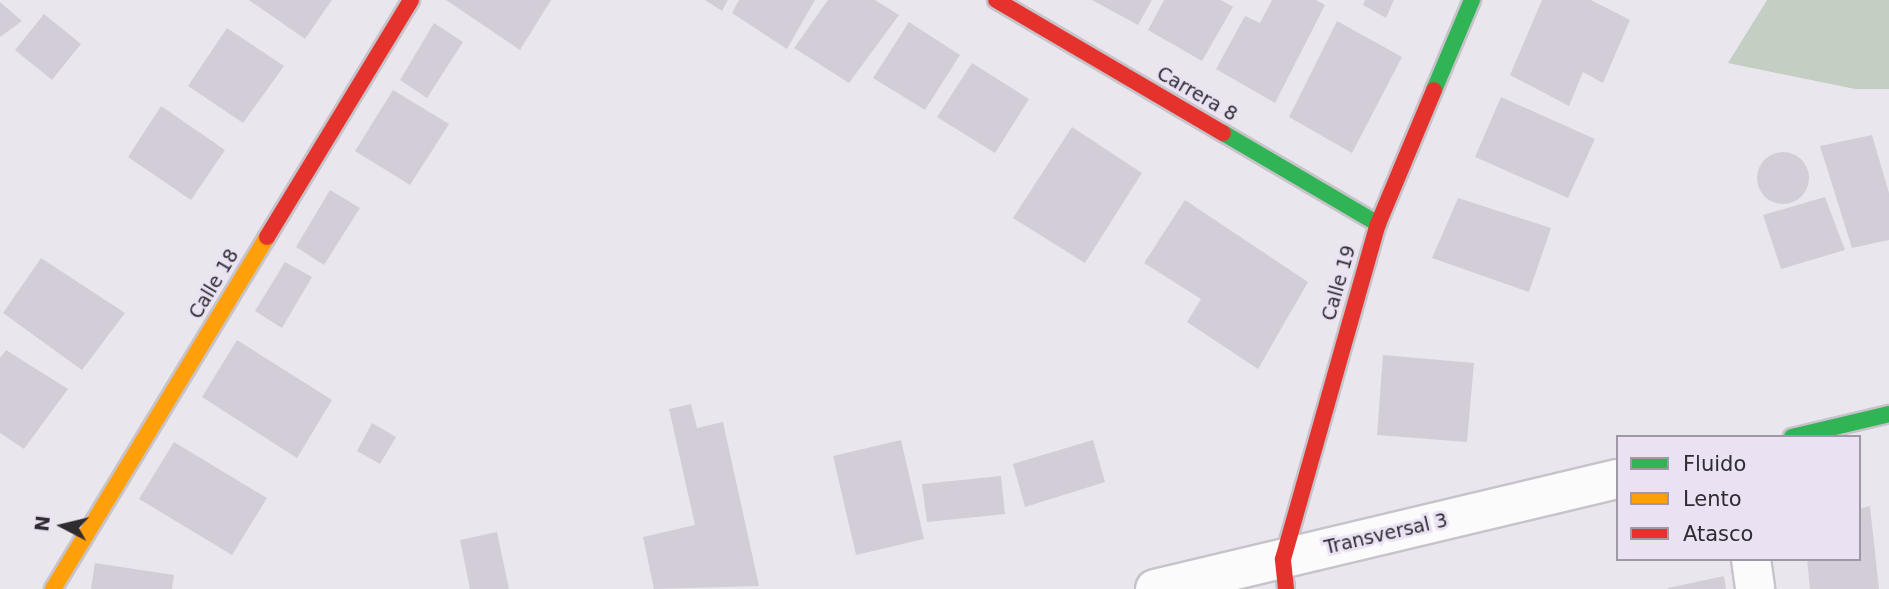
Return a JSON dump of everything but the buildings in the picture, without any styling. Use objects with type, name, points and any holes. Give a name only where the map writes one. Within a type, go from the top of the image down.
[{"type":"street","name":"Calle 18","points":[[54,589],[411,0]]},
{"type":"street","name":"Carrera 8","points":[[996,0],[1378,224]]},
{"type":"street","name":"Calle 19","points":[[1284,574],[1378,224],[1472,0]]},
{"type":"street","points":[[1800,435],[1889,414]]},
{"type":"street","name":"Transversal 3","points":[[1155,589],[1284,574],[1616,480]]},
{"type":"street","points":[[1751,561],[1755,589]]},
{"type":"shaded area","points":[[1767,0],[1889,0],[1889,89],[1855,89],[1728,63]]},
{"type":"traffic: fast","points":[[1434,90],[1472,0]]},
{"type":"traffic: fast","points":[[1223,133],[1378,224]]},
{"type":"traffic: fast","points":[[1800,435],[1889,414]]},
{"type":"traffic: slow","points":[[53,589],[267,237]]},
{"type":"traffic: jam","points":[[267,237],[411,0]]},
{"type":"traffic: jam","points":[[996,0],[1223,133]]},
{"type":"traffic: jam","points":[[1286,589],[1283,559],[1378,224],[1434,90]]}]
